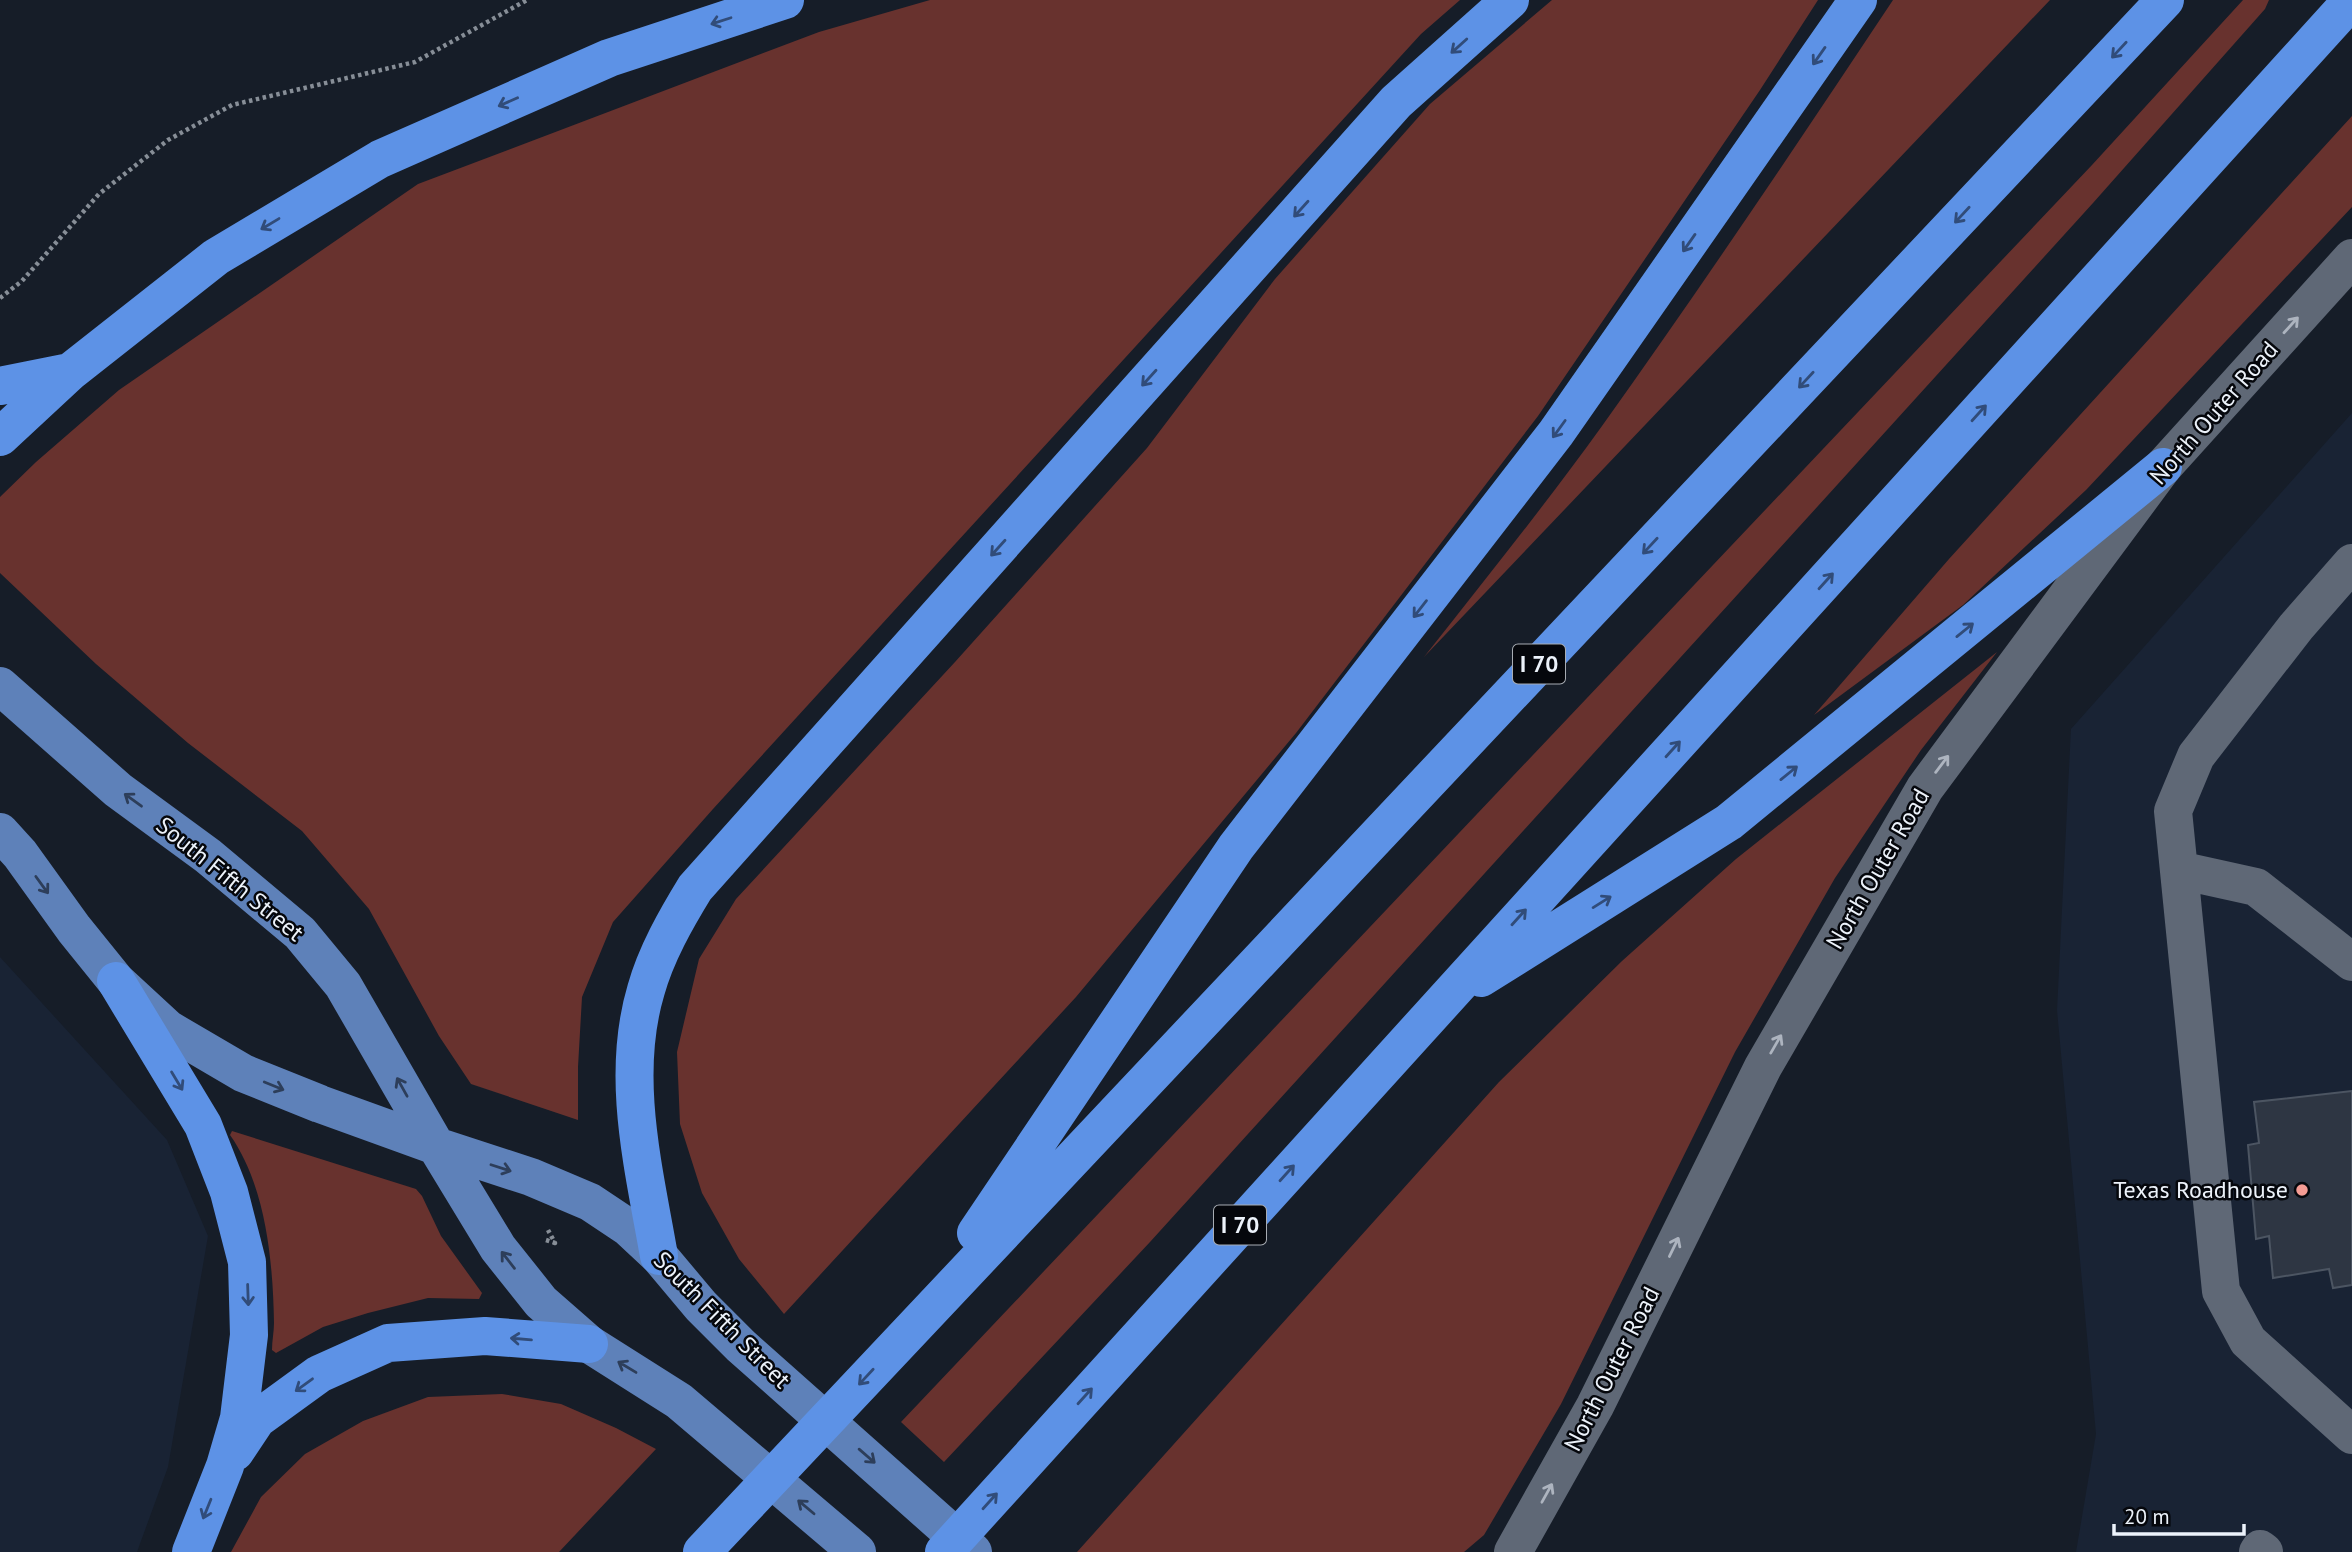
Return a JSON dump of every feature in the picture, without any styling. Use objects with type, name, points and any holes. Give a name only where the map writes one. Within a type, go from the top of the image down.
[{"type":"highway","points":[[0,437],[70,372],[216,257],[380,159],[609,58],[785,0]]},
{"type":"highway","points":[[659,1256],[635,1111],[637,1034],[646,989],[673,925],[695,888],[1396,102],[1510,0]]},
{"type":"highway","points":[[912,1327],[1236,847],[1556,433],[1858,0]]},
{"type":"highway","name":"I 70","points":[[702,1552],[2165,0]]},
{"type":"highway","name":"I 70","points":[[944,1552],[2352,0]]},
{"type":"highway","points":[[0,386],[70,372]]},
{"type":"highway","points":[[1440,1004],[1729,822],[2163,467]]},
{"type":"highway","points":[[116,981],[204,1125],[229,1192],[247,1262],[249,1335],[239,1418],[225,1466],[191,1552]]},
{"type":"highway","points":[[225,1466],[257,1419],[319,1374],[388,1343],[485,1336],[589,1344]]},
{"type":"main road","name":"South Fifth Street","points":[[0,686],[118,790],[208,856],[300,933],[343,985],[498,1248],[541,1302],[589,1344],[679,1401],[857,1552]]},
{"type":"main road","name":"South Fifth Street","points":[[0,832],[116,981],[168,1029],[243,1073],[436,1146],[531,1177],[590,1202],[629,1228],[659,1256],[701,1306],[741,1346],[973,1552]]},
{"type":"street","name":"North Outer Road","points":[[1513,1552],[1595,1406],[1763,1067],[1924,788],[2163,467],[2352,258]]},
{"type":"street","points":[[2352,562],[2296,627],[2196,756],[2173,811],[2221,1291],[2248,1341],[2352,1435]]},
{"type":"street","points":[[2179,870],[2256,887],[2352,962]]},
{"type":"street","points":[[2259,1552],[2260,1549],[2264,1552]]},
{"type":"path","points":[[0,298],[22,281],[99,194],[168,140],[232,105],[415,62],[527,0]]},
{"type":"path","points":[[539,1238],[555,1242],[546,1226]]},
{"type":"shaded area","points":[[930,0],[1460,0],[1421,34],[613,922],[582,997],[578,1120],[471,1084],[439,1036],[369,909],[302,831],[188,743],[96,664],[0,573],[0,497],[119,390],[418,184],[819,32]]},
{"type":"shaded area","points":[[1552,0],[1818,0],[1760,90],[1538,416],[1296,733],[1076,997],[784,1314],[739,1259],[702,1193],[680,1124],[677,1052],[699,959],[736,899],[955,662],[1147,448],[1275,279],[1430,104]]},
{"type":"shaded area","points":[[1893,0],[2050,0],[1424,657],[1602,426]]},
{"type":"shaded area","points":[[2243,0],[2269,0],[2265,9],[2093,203],[1150,1242],[944,1462],[901,1422],[2092,165]]},
{"type":"shaded area","points":[[2352,116],[2352,207],[2086,490],[1963,605],[1814,715],[1949,559]]},
{"type":"shaded area","points":[[2352,413],[2352,1552],[2076,1552],[2096,1434],[2057,1010],[2071,729]]},
{"type":"shaded area","points":[[1997,652],[1921,750],[1835,878],[1735,1052],[1561,1404],[1484,1535],[1464,1552],[1077,1552],[1499,1082],[1622,961],[1736,859]]},
{"type":"shaded area","points":[[0,957],[167,1140],[208,1236],[168,1467],[137,1552],[0,1552]]},
{"type":"shaded area","points":[[232,1131],[416,1189],[441,1236],[482,1293],[479,1299],[428,1298],[368,1313],[323,1327],[276,1353],[272,1350],[272,1275],[265,1225],[252,1177],[230,1135]]},
{"type":"shaded area","points":[[502,1394],[561,1404],[656,1449],[559,1552],[231,1552],[261,1497],[305,1454],[363,1421],[428,1397]]},
{"type":"building","name":"Texas Roadhouse","points":[[2352,1091],[2352,1285],[2333,1288],[2329,1269],[2273,1278],[2269,1236],[2256,1239],[2248,1145],[2259,1143],[2254,1102]]},
{"type":"place","name":"Texas Roadhouse","points":[[2302,1190]]}]
